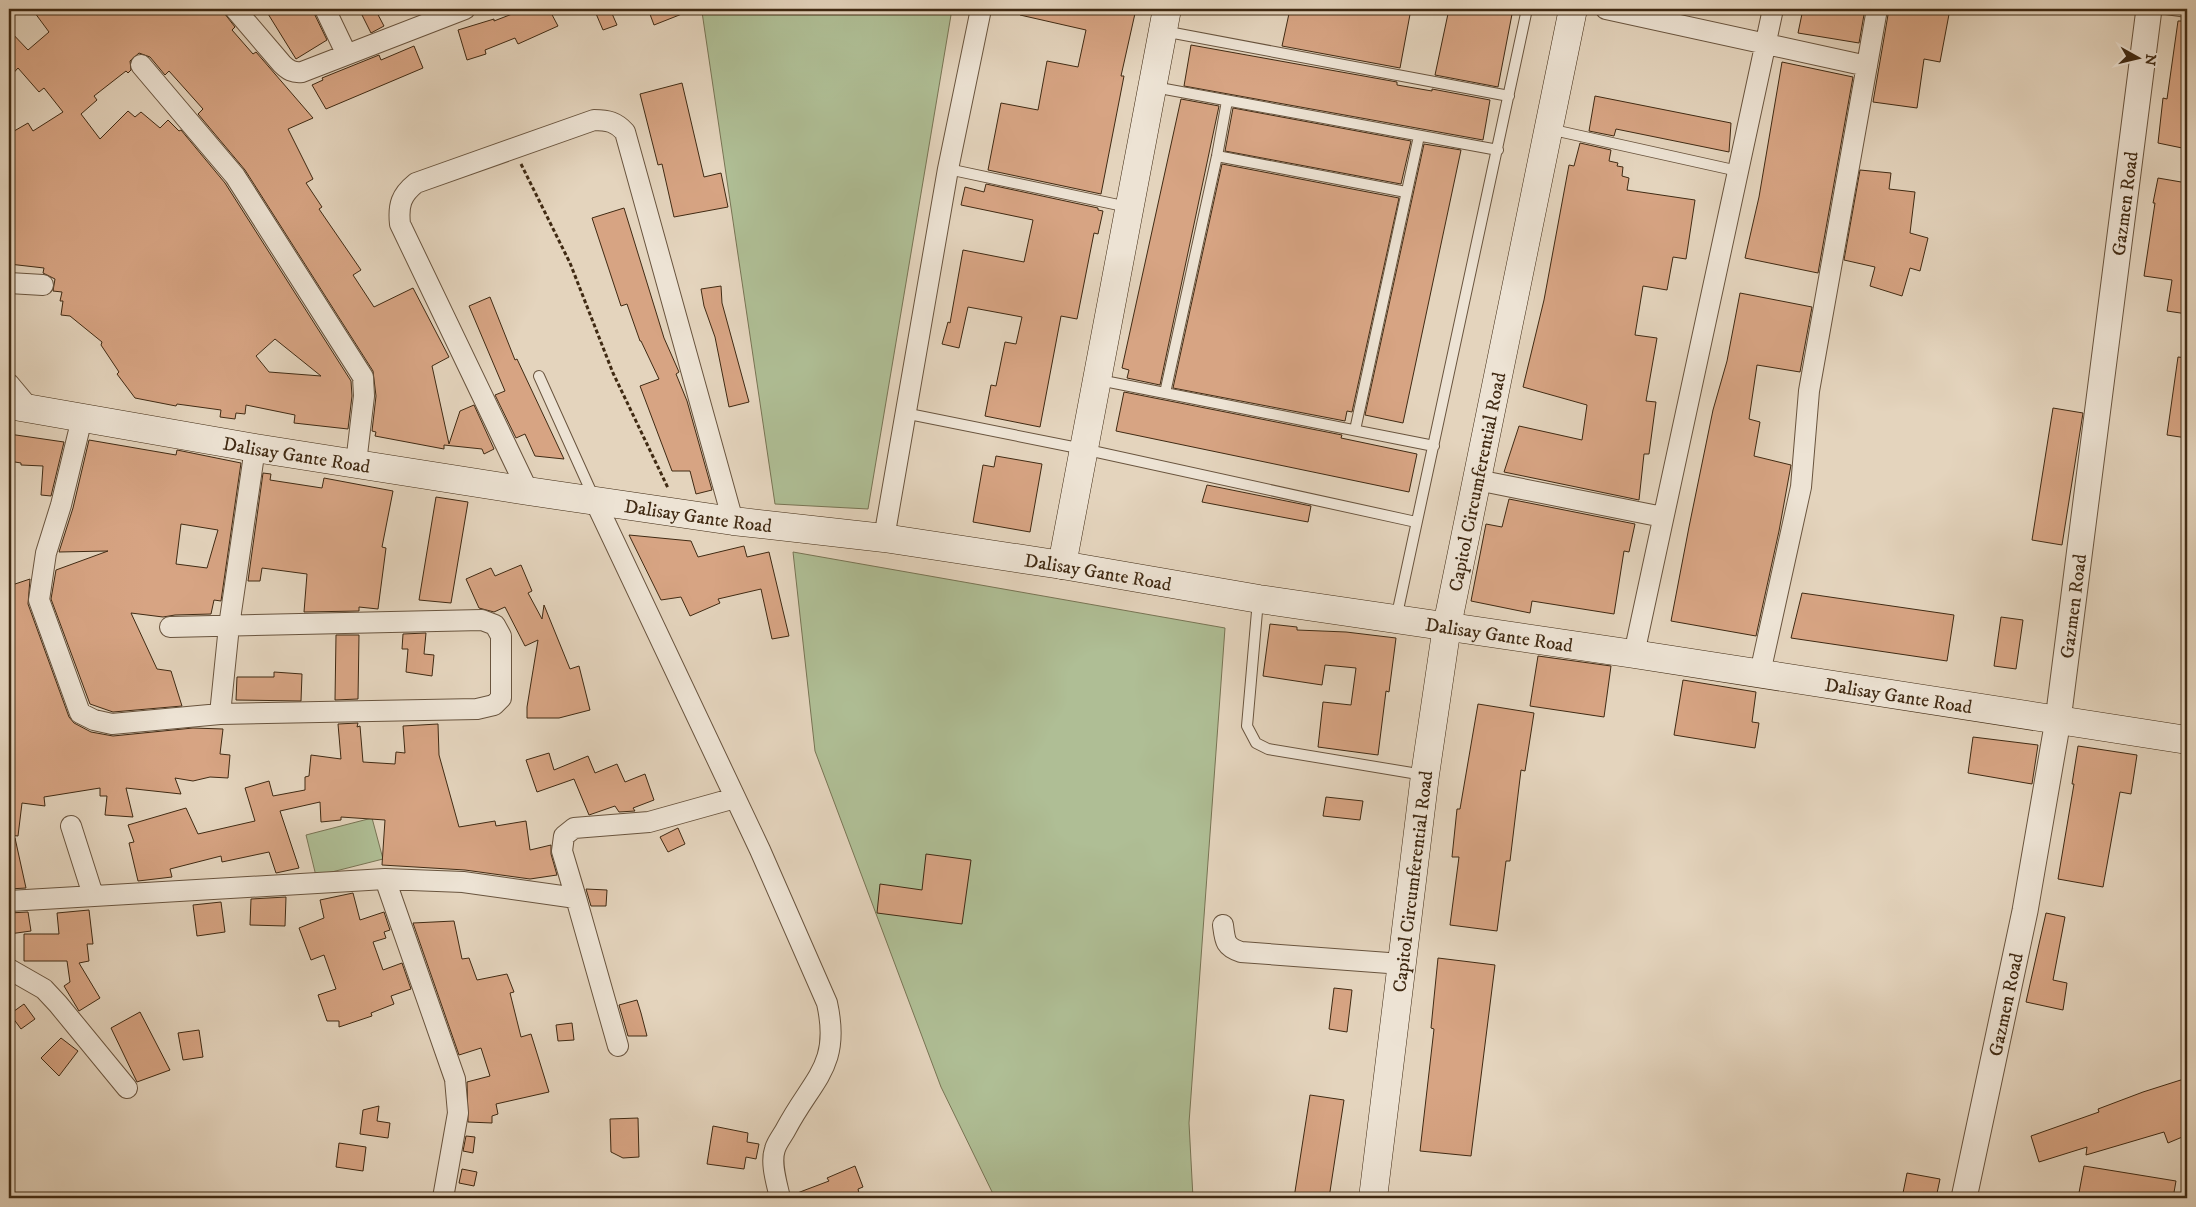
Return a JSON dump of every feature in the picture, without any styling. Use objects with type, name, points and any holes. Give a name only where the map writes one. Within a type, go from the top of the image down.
[{"type":"main road","name":"Capitol Circumferential Road","points":[[1373,1198],[1425,775],[1447,626],[1573,9]]},
{"type":"main road","points":[[1062,565],[1165,20]]},
{"type":"main road","name":"Dalisay Gante Road","points":[[19,407],[255,448],[528,491],[733,521],[884,538],[1062,565],[1259,599],[1760,673],[2187,740]]},
{"type":"street","points":[[235,9],[288,70],[302,72],[439,13],[465,9]]},
{"type":"street","points":[[325,9],[346,53]]},
{"type":"street","points":[[884,538],[904,413],[948,168],[981,9]]},
{"type":"street","points":[[1606,9],[1867,66]]},
{"type":"street","points":[[1634,654],[1773,9]]},
{"type":"street","points":[[1760,673],[1800,487],[1809,391],[1877,9]]},
{"type":"street","name":"Gazmen Road","points":[[1964,1198],[2025,911],[2058,720],[2149,9]]},
{"type":"street","points":[[141,65],[235,176],[363,377],[364,396],[356,463]]},
{"type":"street","points":[[528,491],[400,224],[399,210],[404,193],[416,183],[594,120],[605,120],[618,124],[625,132],[733,521]]},
{"type":"street","points":[[9,283],[43,285]]},
{"type":"street","points":[[9,384],[19,407]]},
{"type":"street","points":[[82,418],[61,505],[46,553],[39,600],[80,713],[112,724],[220,714],[477,709],[494,705],[501,698],[501,636],[495,625],[482,620],[170,626]]},
{"type":"street","points":[[220,714],[229,626],[255,448]]},
{"type":"street","points":[[1477,480],[1663,517]]},
{"type":"street","points":[[595,500],[735,798],[827,1002],[831,1024],[829,1058],[820,1077],[797,1108],[774,1149],[780,1198]]},
{"type":"street","points":[[618,1046],[562,851],[564,836],[574,828],[649,822],[735,798]]},
{"type":"street","points":[[71,826],[93,895]]},
{"type":"street","points":[[9,901],[385,879],[462,882],[576,898]]},
{"type":"street","points":[[385,879],[454,1079],[458,1113],[443,1198]]},
{"type":"street","points":[[1223,925],[1225,943],[1230,949],[1242,952],[1402,964]]},
{"type":"street","points":[[9,968],[44,989],[128,1088]]},
{"type":"lane","points":[[1396,619],[1527,9]]},
{"type":"lane","points":[[2166,9],[2187,12]]},
{"type":"lane","points":[[1165,20],[1509,96]]},
{"type":"lane","points":[[1152,87],[1498,150]]},
{"type":"lane","points":[[1165,393],[1217,156],[1226,101]]},
{"type":"lane","points":[[1549,129],[1738,171]]},
{"type":"lane","points":[[1355,430],[1419,136]]},
{"type":"lane","points":[[1217,156],[1406,192]]},
{"type":"lane","points":[[948,168],[1129,207]]},
{"type":"lane","points":[[538,376],[595,500]]},
{"type":"lane","points":[[1096,380],[1434,446]]},
{"type":"lane","points":[[904,413],[1083,449],[1416,522]]},
{"type":"lane","points":[[1259,599],[1247,726],[1256,743],[1268,749],[1425,775]]},
{"type":"path","points":[[513,148],[570,263],[613,373],[679,513]]},
{"type":"green space","points":[[707,9],[952,9],[868,509],[775,504],[702,12]]},
{"type":"green space","points":[[793,552],[1225,628],[1189,1123],[1193,1198],[995,1198],[941,1087],[815,751]]},
{"type":"green space","points":[[372,818],[383,859],[316,876],[306,835]]},
{"type":"building","points":[[32,9],[221,9],[235,27],[232,30],[253,54],[256,52],[313,118],[288,129],[313,179],[306,183],[322,207],[319,209],[361,270],[353,275],[374,307],[413,288],[449,357],[432,366],[449,444],[460,411],[474,405],[494,449],[484,454],[482,449],[444,445],[444,449],[375,436],[376,432],[372,431],[376,396],[373,371],[245,170],[198,114],[203,109],[169,71],[165,75],[150,57],[139,53],[130,61],[131,70],[128,73],[126,71],[94,96],[97,100],[81,114],[100,139],[128,111],[135,117],[141,112],[160,128],[168,120],[179,131],[181,130],[225,183],[351,381],[352,396],[348,429],[294,423],[295,415],[246,405],[245,414],[236,413],[235,419],[220,417],[221,410],[177,404],[176,406],[135,398],[117,374],[119,372],[101,345],[102,342],[70,316],[61,315],[63,301],[60,301],[62,292],[53,291],[55,279],[43,273],[44,268],[9,264],[9,134],[28,123],[33,131],[63,112],[44,88],[39,92],[18,68],[9,78],[9,30],[28,50],[49,32]],"holes":[[[275,339],[321,376],[269,372],[256,356]]]},
{"type":"building","points":[[265,9],[312,9],[327,40],[296,59]]},
{"type":"building","points":[[359,9],[375,9],[384,26],[371,33]]},
{"type":"building","points":[[525,9],[549,9],[558,26],[518,44],[515,38],[485,50],[486,54],[467,60],[458,30],[494,19],[494,21]]},
{"type":"building","points":[[594,9],[610,9],[617,25],[603,30]]},
{"type":"building","points":[[648,9],[691,9],[692,10],[654,25]]},
{"type":"building","points":[[1021,9],[1136,9],[1121,76],[1124,76],[1101,194],[988,170],[1001,103],[1038,110],[1047,61],[1078,67],[1086,30],[1020,15]]},
{"type":"building","points":[[1290,9],[1411,9],[1400,68],[1282,46]]},
{"type":"building","points":[[1449,9],[1513,9],[1498,87],[1435,75]]},
{"type":"building","points":[[1803,9],[1865,9],[1859,43],[1798,33]]},
{"type":"building","points":[[1889,9],[1950,9],[1940,62],[1924,59],[1917,108],[1873,102]]},
{"type":"building","points":[[2178,21],[2187,21],[2187,149],[2158,143],[2163,98],[2167,99]]},
{"type":"building","points":[[1191,45],[1397,82],[1397,85],[1432,91],[1432,89],[1490,100],[1483,140],[1184,86]]},
{"type":"building","points":[[414,46],[423,68],[326,109],[312,85],[323,80],[322,78],[379,55],[381,60]]},
{"type":"building","points":[[1782,62],[1853,77],[1818,273],[1745,258],[1759,197]]},
{"type":"building","points":[[682,83],[704,177],[721,173],[728,207],[674,217],[662,164],[658,165],[640,94]]},
{"type":"building","points":[[1595,96],[1731,123],[1729,152],[1616,129],[1614,136],[1589,131]]},
{"type":"building","points":[[1181,99],[1219,106],[1160,385],[1127,378],[1129,370],[1122,368]]},
{"type":"building","points":[[1233,108],[1411,141],[1401,184],[1225,151]]},
{"type":"building","points":[[1580,143],[1611,150],[1609,161],[1618,163],[1617,166],[1623,167],[1622,176],[1629,178],[1627,190],[1695,200],[1686,259],[1673,257],[1667,290],[1643,286],[1635,335],[1657,338],[1646,401],[1656,402],[1649,454],[1644,454],[1639,500],[1504,472],[1519,426],[1582,440],[1587,405],[1523,387],[1544,300],[1569,165],[1574,166]]},
{"type":"building","points":[[1424,144],[1461,150],[1403,423],[1365,415]]},
{"type":"building","points":[[1222,164],[1399,198],[1352,412],[1347,411],[1345,421],[1173,388]]},
{"type":"building","points":[[1860,170],[1891,173],[1889,189],[1915,192],[1910,233],[1928,238],[1920,271],[1910,268],[1902,296],[1870,286],[1875,267],[1844,260]]},
{"type":"building","points":[[2158,178],[2187,183],[2187,314],[2167,311],[2172,280],[2144,276]]},
{"type":"building","points":[[986,184],[1098,208],[1098,210],[1103,211],[1098,234],[1094,233],[1077,319],[1061,316],[1040,427],[985,416],[991,385],[996,386],[1005,342],[1016,344],[1022,317],[968,307],[959,348],[942,344],[948,322],[950,323],[963,250],[1024,262],[1033,220],[961,205],[965,187],[984,192]]},
{"type":"building","points":[[624,208],[664,338],[679,372],[676,374],[687,401],[712,490],[696,494],[690,471],[672,471],[640,386],[659,379],[640,341],[627,304],[621,306],[592,218]]},
{"type":"building","points":[[721,286],[722,303],[749,402],[729,407],[715,337],[704,306],[701,289]]},
{"type":"building","points":[[1740,293],[1812,307],[1800,372],[1757,365],[1749,419],[1760,422],[1754,456],[1791,465],[1756,636],[1671,621],[1713,410],[1727,361]]},
{"type":"building","points":[[490,297],[515,360],[517,359],[564,459],[535,456],[525,434],[516,438],[495,395],[505,391],[469,306]]},
{"type":"building","points":[[2178,357],[2187,358],[2187,438],[2167,435]]},
{"type":"building","points":[[1124,392],[1342,435],[1341,438],[1417,454],[1409,492],[1116,431]]},
{"type":"building","points":[[2053,408],[2083,413],[2062,545],[2032,540]]},
{"type":"building","points":[[9,434],[64,442],[51,496],[41,495],[43,466],[21,465],[21,463],[9,461]]},
{"type":"building","points":[[89,440],[176,455],[177,450],[241,463],[221,601],[214,600],[211,614],[163,617],[131,613],[157,669],[171,671],[182,706],[113,712],[90,704],[51,599],[56,570],[108,551],[59,552],[73,508]],"holes":[[[181,524],[218,530],[207,568],[176,564]]]},
{"type":"building","points":[[996,456],[1042,464],[1030,532],[973,522],[983,465],[994,467]]},
{"type":"building","points":[[263,473],[271,474],[270,480],[322,488],[324,478],[393,491],[382,547],[386,548],[378,609],[359,607],[359,611],[304,612],[307,574],[262,568],[260,581],[248,581]]},
{"type":"building","points":[[1207,485],[1311,506],[1308,522],[1202,502]]},
{"type":"building","points":[[436,497],[468,502],[451,603],[419,600]]},
{"type":"building","points":[[1509,499],[1635,524],[1629,552],[1624,551],[1614,614],[1532,601],[1530,613],[1471,601],[1486,524],[1502,527]]},
{"type":"building","points":[[629,535],[691,541],[698,557],[744,546],[747,557],[769,552],[789,636],[772,639],[761,589],[718,599],[720,603],[690,616],[681,597],[661,600]]},
{"type":"building","points":[[521,565],[532,591],[528,593],[542,619],[544,605],[570,669],[579,666],[590,710],[559,718],[527,718],[527,707],[538,640],[525,646],[505,607],[494,612],[479,608],[466,579],[491,568],[495,576]]},
{"type":"building","points":[[30,579],[28,604],[69,717],[74,723],[91,732],[113,736],[193,728],[223,729],[220,754],[230,755],[228,778],[210,777],[193,781],[175,778],[181,794],[126,788],[133,817],[105,815],[107,796],[100,796],[100,788],[44,797],[45,806],[22,803],[18,836],[9,835],[9,586]]},
{"type":"building","points":[[1802,593],[1954,615],[1947,661],[1791,638]]},
{"type":"building","points":[[2001,617],[2023,620],[2016,669],[1994,666]]},
{"type":"building","points":[[1270,624],[1297,627],[1297,630],[1346,632],[1396,638],[1389,692],[1386,691],[1378,755],[1318,747],[1323,702],[1351,705],[1356,668],[1325,665],[1322,685],[1263,676]]},
{"type":"building","points":[[426,633],[424,654],[434,655],[432,676],[406,672],[408,649],[402,649],[403,634]]},
{"type":"building","points":[[336,635],[359,635],[358,699],[335,700]]},
{"type":"building","points":[[1538,656],[1611,666],[1604,717],[1530,706]]},
{"type":"building","points":[[274,672],[302,674],[301,701],[236,700],[237,677],[274,677]]},
{"type":"building","points":[[1683,680],[1756,692],[1752,722],[1759,723],[1755,748],[1674,735]]},
{"type":"building","points":[[1478,704],[1534,713],[1525,771],[1521,770],[1510,861],[1506,861],[1497,931],[1450,925],[1459,857],[1452,857],[1457,809],[1460,809]]},
{"type":"building","points":[[358,723],[357,727],[360,726],[363,762],[395,764],[396,752],[405,753],[403,726],[438,724],[439,755],[459,827],[495,821],[496,826],[526,821],[530,850],[551,845],[551,854],[557,875],[530,879],[465,870],[382,865],[385,820],[341,817],[341,820],[321,822],[320,802],[280,811],[299,868],[276,873],[269,852],[222,862],[221,856],[170,869],[172,877],[138,881],[129,843],[134,842],[128,825],[186,808],[198,834],[255,821],[245,788],[269,781],[273,796],[305,790],[305,777],[309,776],[311,755],[341,759],[338,724]]},
{"type":"building","points":[[1973,737],[2038,745],[2032,784],[1968,773]]},
{"type":"building","points":[[2078,746],[2137,755],[2131,794],[2120,792],[2103,887],[2058,879],[2074,784],[2072,784]]},
{"type":"building","points":[[549,753],[554,770],[588,756],[595,773],[617,764],[625,782],[645,774],[654,800],[633,808],[635,811],[619,812],[615,806],[589,815],[574,779],[537,792],[526,760]]},
{"type":"building","points":[[1326,797],[1363,801],[1360,820],[1323,816]]},
{"type":"building","points":[[678,828],[685,844],[668,852],[660,837]]},
{"type":"building","points":[[15,838],[26,888],[9,889],[9,839]]},
{"type":"building","points":[[926,854],[971,860],[962,924],[877,913],[880,884],[922,890]]},
{"type":"building","points":[[586,889],[607,890],[606,906],[591,906]]},
{"type":"building","points":[[353,893],[360,920],[384,912],[390,930],[384,932],[386,938],[373,942],[383,970],[402,963],[411,989],[391,996],[394,1004],[371,1013],[372,1016],[339,1027],[339,1021],[327,1021],[318,995],[336,989],[324,955],[311,960],[299,928],[324,918],[320,900]]},
{"type":"building","points":[[286,897],[285,926],[250,925],[251,899]]},
{"type":"building","points":[[221,902],[225,932],[197,936],[193,905]]},
{"type":"building","points":[[89,910],[93,944],[87,944],[89,961],[79,963],[100,998],[79,1011],[64,986],[70,982],[67,961],[24,961],[24,934],[59,934],[57,913]]},
{"type":"building","points":[[28,912],[31,931],[9,934],[9,913]]},
{"type":"building","points":[[2046,913],[2065,917],[2053,980],[2067,983],[2063,1010],[2026,1002]]},
{"type":"building","points":[[454,921],[462,959],[469,958],[477,980],[507,974],[514,992],[510,993],[521,1037],[531,1034],[549,1092],[496,1104],[498,1114],[492,1116],[492,1123],[468,1122],[467,1082],[490,1076],[481,1048],[459,1055],[413,923]]},
{"type":"building","points":[[1438,958],[1495,965],[1471,1156],[1420,1151],[1434,1029],[1431,1028]]},
{"type":"building","points":[[1334,988],[1352,990],[1347,1032],[1329,1029]]},
{"type":"building","points":[[637,1000],[647,1036],[628,1036],[619,1005]]},
{"type":"building","points":[[24,1004],[35,1019],[21,1029],[10,1014]]},
{"type":"building","points":[[140,1012],[170,1070],[137,1082],[111,1028]]},
{"type":"building","points":[[572,1023],[574,1040],[558,1041],[556,1025]]},
{"type":"building","points":[[199,1030],[203,1057],[183,1060],[178,1033]]},
{"type":"building","points":[[61,1038],[78,1051],[59,1076],[41,1058]]},
{"type":"building","points":[[2187,1078],[2187,1135],[2168,1143],[2164,1132],[2086,1155],[2087,1147],[2039,1162],[2031,1136],[2099,1112],[2098,1109],[2143,1092]]},
{"type":"building","points":[[1310,1095],[1344,1100],[1329,1198],[1294,1198]]},
{"type":"building","points":[[379,1106],[377,1121],[390,1123],[388,1138],[360,1134],[363,1110]]},
{"type":"building","points":[[638,1118],[639,1157],[623,1158],[611,1152],[610,1119]]},
{"type":"building","points":[[713,1126],[748,1133],[747,1142],[759,1144],[756,1159],[746,1157],[744,1169],[707,1164]]},
{"type":"building","points":[[466,1136],[475,1137],[473,1153],[463,1151]]},
{"type":"building","points":[[339,1143],[366,1147],[363,1171],[336,1167]]},
{"type":"building","points":[[855,1166],[863,1187],[858,1189],[860,1198],[792,1198],[792,1195],[829,1181],[827,1178]]},
{"type":"building","points":[[2084,1166],[2176,1181],[2173,1198],[2078,1198]]},
{"type":"building","points":[[462,1169],[477,1172],[474,1186],[459,1183]]},
{"type":"building","points":[[1907,1173],[1940,1179],[1936,1198],[1902,1198]]}]
